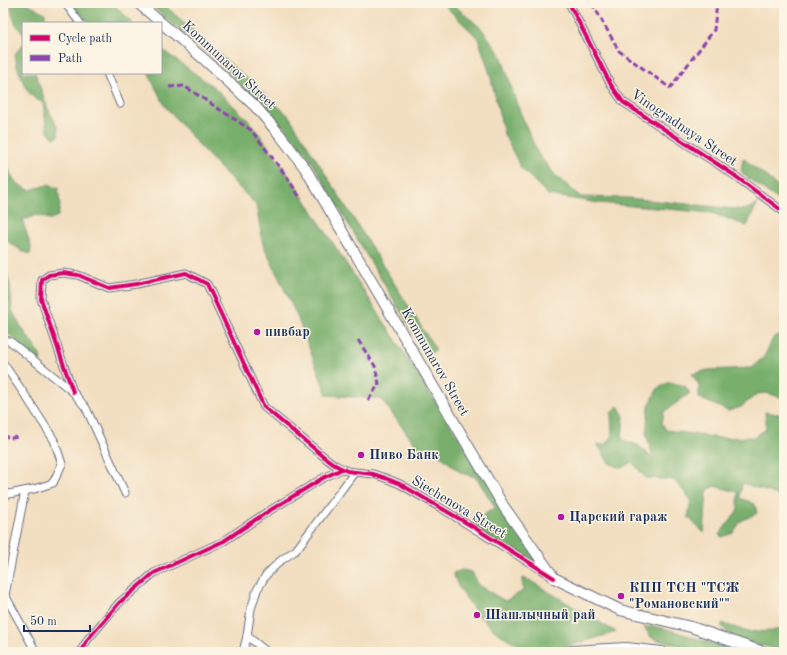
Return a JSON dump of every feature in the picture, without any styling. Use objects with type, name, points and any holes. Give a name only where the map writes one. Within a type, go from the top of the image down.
[{"type":"main road","name":"Kommunarov Street","points":[[138,3],[160,22]]},
{"type":"main road","name":"Kommunarov Street","points":[[162,23],[255,106],[280,135],[305,168],[504,507],[554,578],[620,610],[691,627],[763,652]]},
{"type":"main road","points":[[568,652],[626,648],[662,652]]},
{"type":"street","points":[[66,3],[79,22]]},
{"type":"street","name":"Vinogradnaya Street","points":[[569,3],[610,85],[623,102],[731,172],[784,212]]},
{"type":"street","points":[[107,74],[120,104]]},
{"type":"street","name":"Siechenova Street","points":[[72,392],[41,299],[42,280],[49,275],[63,273],[78,275],[108,288],[136,284],[186,273],[207,284],[264,407],[328,460],[342,469],[354,473],[372,474],[400,484],[459,518],[554,578]]},
{"type":"street","points":[[3,338],[11,342],[72,392],[86,408],[125,493]]},
{"type":"street","points":[[3,363],[54,440],[62,464],[53,483],[25,491],[9,494],[3,493]]},
{"type":"street","points":[[80,652],[88,638],[119,603],[154,573],[224,541],[264,514],[323,478],[342,469]]},
{"type":"street","points":[[243,652],[251,609],[257,590],[266,575],[280,561],[296,550],[354,473]]},
{"type":"street","points":[[25,491],[5,595],[36,652]]},
{"type":"street","points":[[247,636],[267,652]]},
{"type":"green space","points":[[11,3],[26,3],[45,13],[45,22],[22,22],[22,33],[11,12]]},
{"type":"green space","points":[[69,3],[112,3],[132,22],[89,22]]},
{"type":"green space","points":[[148,3],[162,3],[289,116],[436,350],[427,355],[309,157],[284,127],[215,60]]},
{"type":"green space","points":[[442,3],[451,3],[481,28],[501,55],[518,107],[538,154],[556,176],[581,197],[628,198],[745,210],[757,204],[747,226],[712,213],[599,203],[548,195],[521,168],[504,134],[490,74],[478,38]]},
{"type":"green space","points":[[22,45],[22,74],[35,74],[48,109],[58,128],[58,136],[54,138],[47,131],[43,103],[34,98],[29,92],[18,70],[15,54]]},
{"type":"green space","points":[[162,50],[215,88],[252,124],[294,183],[504,507],[554,578],[470,525],[495,507],[476,477],[461,473],[434,450],[418,448],[381,399],[327,395],[297,316],[263,244],[256,205],[205,152],[165,106],[149,74],[162,74]]},
{"type":"green space","points":[[3,150],[12,178],[21,186],[30,190],[47,185],[58,188],[60,205],[58,216],[50,219],[35,215],[28,219],[22,219],[31,247],[30,254],[22,251],[3,238]]},
{"type":"green space","points":[[743,158],[784,193],[784,204],[745,176],[741,171]]},
{"type":"green space","points":[[3,256],[10,285],[12,310],[40,355],[41,361],[34,359],[10,335],[3,331]]},
{"type":"green space","points":[[779,335],[784,338],[784,398],[766,393],[757,394],[741,407],[728,411],[699,398],[699,385],[692,374],[708,370],[751,368],[764,357],[773,338]]},
{"type":"green space","points":[[669,382],[685,386],[690,393],[664,412],[662,423],[666,430],[720,438],[755,437],[766,429],[765,412],[784,415],[784,502],[775,494],[742,483],[740,498],[755,504],[757,513],[741,521],[733,533],[722,537],[719,535],[738,510],[738,492],[714,486],[707,491],[704,533],[688,517],[691,500],[674,480],[646,478],[632,462],[622,468],[609,463],[597,444],[604,445],[612,437],[611,413],[618,406],[624,416],[622,439],[639,446],[654,460],[646,434],[649,406],[658,388]]},
{"type":"green space","points":[[462,570],[472,572],[478,585],[505,601],[523,591],[522,578],[529,580],[616,632],[547,652],[532,652],[496,632],[477,614],[458,586],[453,573]]},
{"type":"green space","points":[[722,623],[748,632],[772,631],[784,628],[784,651],[746,642],[729,634],[722,627]]},
{"type":"green space","points":[[644,627],[657,627],[670,630],[739,652],[703,652],[654,639]]},
{"type":"marked path","points":[[592,3],[619,51],[670,88],[714,30],[717,3]]},
{"type":"marked path","points":[[169,87],[184,86],[251,130],[287,177],[301,199]]},
{"type":"marked path","points":[[358,340],[375,366],[379,384],[368,400]]},
{"type":"marked path","points":[[3,434],[12,438],[18,437]]},
{"type":"cycle path","points":[[569,3],[611,85],[623,102],[731,173],[784,212]]},
{"type":"cycle path","points":[[73,392],[41,299],[42,280],[49,275],[63,273],[78,275],[109,288],[136,284],[186,273],[207,284],[264,407],[335,465],[347,471],[373,474],[400,484],[470,525],[554,578]]},
{"type":"cycle path","points":[[80,652],[88,639],[119,603],[154,573],[224,541],[264,514],[323,478],[342,469]]},
{"type":"place","name":"пивбар","points":[[257,332]]},
{"type":"place","name":"Пиво Банк","points":[[361,455]]},
{"type":"place","name":"Царский гараж","points":[[561,517]]},
{"type":"place","name":"КПП ТСН \"ТСЖ \"Романовский\"\"","points":[[621,596]]},
{"type":"place","name":"Шашлычный рай","points":[[477,615]]}]
